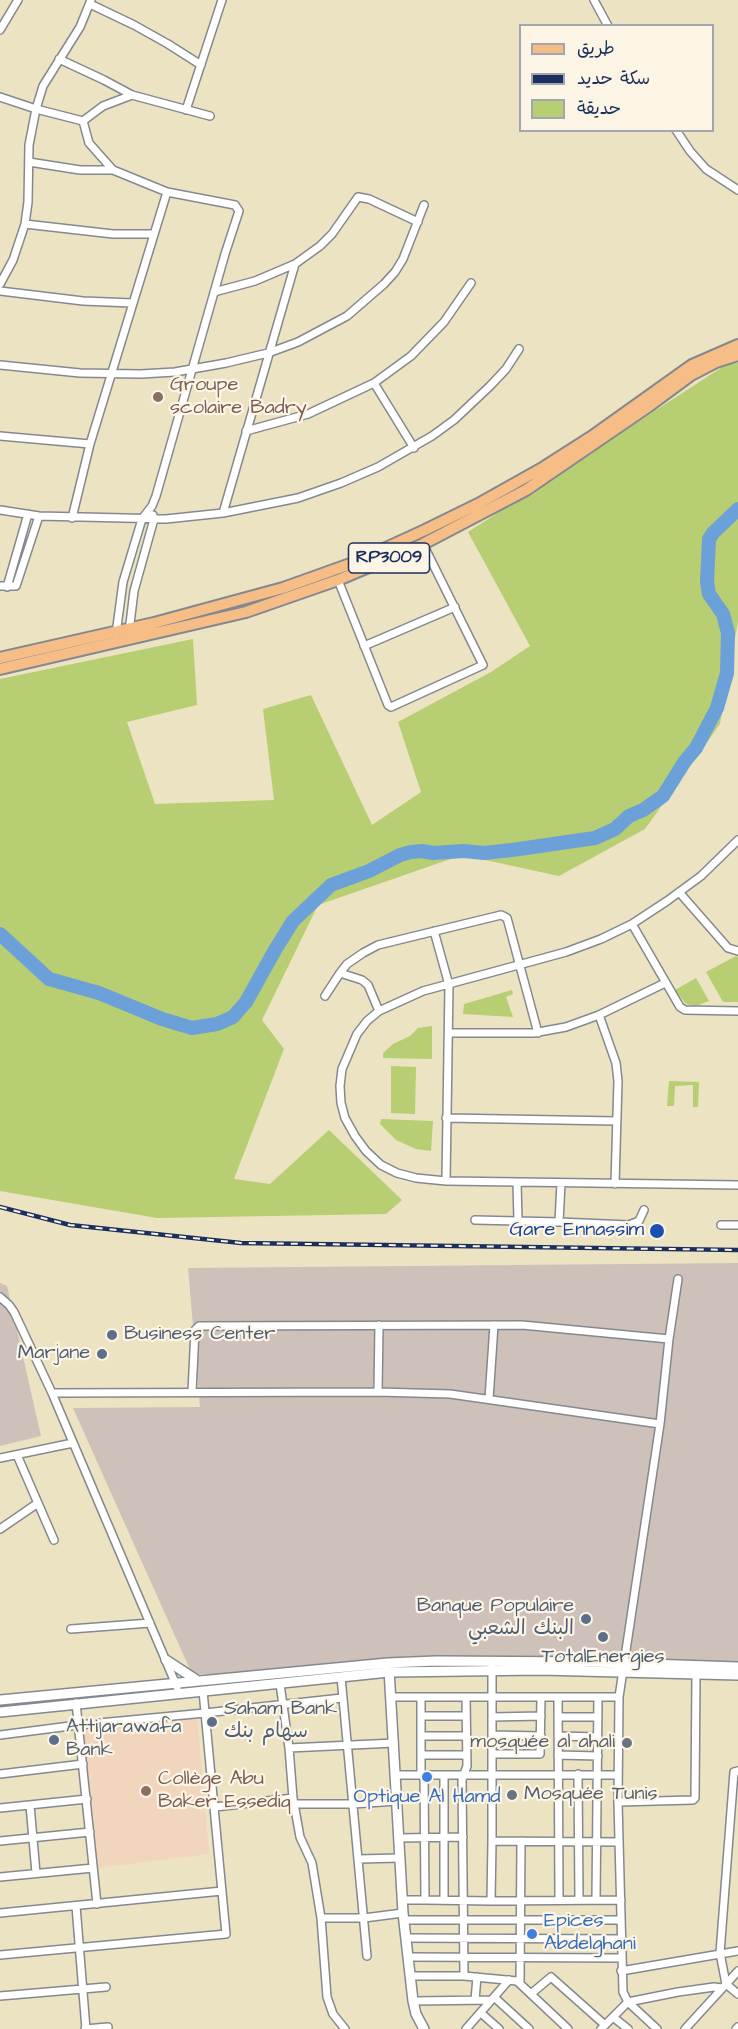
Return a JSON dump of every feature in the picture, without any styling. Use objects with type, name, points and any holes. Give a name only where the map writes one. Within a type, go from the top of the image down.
[{"type":"main road","name":"RP3009","points":[[129,635],[300,583],[353,563],[425,530],[478,504],[544,467],[591,437],[692,365],[738,345]]},
{"type":"main road","name":"RP3009","points":[[0,669],[116,638],[246,612],[338,580],[423,544],[526,490],[691,375],[716,362],[738,355]]},
{"type":"main road","name":"RP3009","points":[[0,658],[116,638]]},
{"type":"street","points":[[0,30],[18,0]]},
{"type":"street","points":[[186,110],[222,0]]},
{"type":"street","points":[[594,0],[607,24]]},
{"type":"street","points":[[0,284],[13,260],[25,224],[28,202],[29,145],[43,86],[80,27],[91,2],[168,44],[201,65]]},
{"type":"street","points":[[59,59],[132,95],[210,116]]},
{"type":"street","points":[[83,121],[103,106],[132,95]]},
{"type":"street","points":[[0,97],[83,121]]},
{"type":"street","points":[[83,121],[89,143],[113,170]]},
{"type":"street","points":[[677,132],[706,169],[738,190]]},
{"type":"street","points":[[29,162],[80,170],[113,170],[167,192],[235,205],[239,208],[152,506],[142,519],[121,591],[116,638]]},
{"type":"street","points":[[72,518],[90,444],[167,192]]},
{"type":"street","points":[[214,292],[255,281],[295,264],[332,234],[358,197],[369,199],[418,222]]},
{"type":"street","points":[[0,365],[36,370],[141,374],[192,370],[268,353],[318,333],[347,316],[366,301],[395,272],[403,259],[424,205]]},
{"type":"street","points":[[25,224],[113,234],[153,234]]},
{"type":"street","points":[[223,513],[295,264]]},
{"type":"street","points":[[246,431],[308,414],[374,383],[411,356],[444,322],[471,283]]},
{"type":"street","points":[[0,291],[83,301],[132,303]]},
{"type":"street","points":[[0,510],[72,518],[154,519],[223,513],[298,498],[378,467],[432,436],[466,408],[506,369],[519,349]]},
{"type":"street","points":[[374,383],[414,448]]},
{"type":"street","points":[[0,436],[90,444]]},
{"type":"street","points":[[129,635],[134,591],[154,519],[152,506]]},
{"type":"street","points":[[28,514],[3,586],[16,586],[39,516]]},
{"type":"street","points":[[338,580],[388,705],[391,707],[483,665],[423,544]]},
{"type":"street","points":[[364,646],[455,607]]},
{"type":"street","points":[[738,840],[701,876],[632,924],[582,946],[408,996],[379,1011],[357,1034],[342,1069],[341,1103],[345,1118],[366,1151],[381,1165],[397,1173],[416,1178],[446,1181],[738,1185]]},
{"type":"street","points":[[680,892],[728,948],[738,951]]},
{"type":"street","points":[[325,996],[346,964],[378,945],[505,915],[538,1032]]},
{"type":"street","points":[[632,924],[676,1003],[685,1010],[738,1011]]},
{"type":"street","points":[[434,931],[448,985],[446,1181]]},
{"type":"street","points":[[340,973],[362,980],[368,985],[379,1011]]},
{"type":"street","points":[[449,1033],[538,1032],[566,1027],[599,1015],[665,983]]},
{"type":"street","points":[[599,1015],[616,1063],[618,1081],[615,1184]]},
{"type":"street","points":[[446,1119],[616,1121]]},
{"type":"street","points":[[517,1182],[518,1221]]},
{"type":"street","points":[[559,1222],[561,1183]]},
{"type":"street","points":[[475,1220],[629,1225],[639,1221],[644,1210]]},
{"type":"street","points":[[721,1225],[738,1225]]},
{"type":"street","points":[[657,2029],[628,2002],[623,1992],[618,1802],[619,1697],[660,1424],[678,1279]]},
{"type":"street","points":[[0,1297],[14,1312],[52,1393],[180,1694]]},
{"type":"street","points":[[378,1392],[379,1325]]},
{"type":"street","points":[[489,1399],[494,1325]]},
{"type":"street","points":[[192,1392],[195,1330],[199,1326],[550,1326],[669,1339]]},
{"type":"street","points":[[52,1393],[378,1392],[450,1394],[660,1424]]},
{"type":"street","points":[[0,1458],[72,1443]]},
{"type":"street","points":[[17,1455],[54,1540]]},
{"type":"street","points":[[0,1529],[38,1503]]},
{"type":"street","points":[[71,1629],[150,1623]]},
{"type":"street","points":[[166,1660],[198,1681]]},
{"type":"street","points":[[491,1901],[492,1666]]},
{"type":"street","points":[[0,1700],[198,1681],[389,1668],[738,1667]]},
{"type":"street","points":[[0,1712],[280,1684],[341,1677],[389,1668]]},
{"type":"street","points":[[389,1668],[403,1916],[413,2001],[423,2028]]},
{"type":"street","points":[[622,1668],[696,1675],[738,1676]]},
{"type":"street","points":[[618,1802],[694,1799],[696,1675]]},
{"type":"street","points":[[341,1677],[367,1956]]},
{"type":"street","points":[[280,1684],[289,1748],[293,1801],[300,1837],[312,1863],[321,1918],[327,1997],[333,2014],[345,2029]]},
{"type":"street","points":[[0,1955],[227,1933],[203,1691]]},
{"type":"street","points":[[391,1697],[619,1697]]},
{"type":"street","points":[[596,1900],[598,1697]]},
{"type":"street","points":[[0,1735],[342,1698]]},
{"type":"street","points":[[421,1698],[425,1900]]},
{"type":"street","points":[[464,1976],[462,1780],[465,1774],[466,1755],[466,1698]]},
{"type":"street","points":[[493,1754],[538,1755],[541,1753],[541,1698]]},
{"type":"street","points":[[558,1698],[559,1900]]},
{"type":"street","points":[[76,1703],[97,1904]]},
{"type":"street","points":[[421,1716],[466,1716]]},
{"type":"street","points":[[492,1717],[541,1716]]},
{"type":"street","points":[[558,1717],[598,1717]]},
{"type":"street","points":[[421,1736],[466,1736]]},
{"type":"street","points":[[492,1736],[541,1736]]},
{"type":"street","points":[[558,1736],[598,1737]]},
{"type":"street","points":[[289,1748],[394,1743]]},
{"type":"street","points":[[421,1755],[466,1755]]},
{"type":"street","points":[[558,1755],[598,1756]]},
{"type":"street","points":[[0,1774],[83,1764]]},
{"type":"street","points":[[724,1986],[720,1953],[734,1772],[738,1771]]},
{"type":"street","points":[[578,1774],[579,1900]]},
{"type":"street","points":[[396,1775],[618,1775]]},
{"type":"street","points":[[444,1775],[444,1900]]},
{"type":"street","points":[[0,1808],[87,1799]]},
{"type":"street","points":[[215,1807],[293,1801],[353,1804],[397,1801]]},
{"type":"street","points":[[30,1805],[36,1873]]},
{"type":"street","points":[[0,1840],[90,1832]]},
{"type":"street","points":[[399,1838],[463,1837]]},
{"type":"street","points":[[492,1840],[619,1842]]},
{"type":"street","points":[[520,1982],[521,1841]]},
{"type":"street","points":[[358,1859],[400,1858]]},
{"type":"street","points":[[0,1877],[93,1868]]},
{"type":"street","points":[[0,1913],[222,1891]]},
{"type":"street","points":[[402,1900],[621,1900]]},
{"type":"street","points":[[76,1906],[86,2029],[108,2027]]},
{"type":"street","points":[[321,1918],[403,1916],[463,1919],[621,1920]]},
{"type":"street","points":[[406,1938],[621,1939]]},
{"type":"street","points":[[621,1971],[738,1951]]},
{"type":"street","points":[[408,1957],[621,1958]]},
{"type":"street","points":[[685,2029],[738,1971]]},
{"type":"street","points":[[410,1976],[464,1976],[520,1982],[568,2029]]},
{"type":"street","points":[[475,2000],[477,1977]]},
{"type":"street","points":[[532,1993],[551,1977],[603,2027],[628,2002],[724,1986],[738,1994]]},
{"type":"street","points":[[466,2029],[509,1980]]},
{"type":"street","points":[[0,1996],[106,1988]]},
{"type":"street","points":[[413,2001],[493,1999],[529,2029]]},
{"type":"street","points":[[481,2013],[499,2029]]},
{"type":"street","points":[[613,2017],[627,2029]]},
{"type":"shaded area","points":[[738,1263],[738,1676],[192,1674],[73,1408],[200,1407],[188,1268]]},
{"type":"shaded area","points":[[0,1283],[7,1286],[41,1436],[0,1446]]},
{"type":"shaded area","name":"Collège Abu Baker Essediq","points":[[197,1715],[209,1854],[97,1868],[82,1727]]},
{"type":"green space","points":[[738,363],[738,621],[720,724],[645,829],[559,876],[462,855],[318,905],[262,1020],[284,1049],[234,1179],[270,1184],[329,1130],[402,1200],[386,1214],[157,1218],[0,1191],[0,679],[193,639],[197,705],[127,722],[155,804],[274,800],[263,709],[311,695],[372,825],[421,792],[398,722],[491,672],[530,646],[468,532],[727,364]]},
{"type":"green space","points":[[738,957],[738,1002],[723,1002],[706,972]]},
{"type":"green space","points":[[696,978],[709,1001],[696,1006],[686,1004],[675,990]]},
{"type":"green space","points":[[512,990],[513,994],[506,997],[513,1017],[463,1014],[464,1004]]},
{"type":"green space","points":[[432,1026],[432,1059],[383,1058],[383,1053],[393,1044],[410,1036],[418,1028]]},
{"type":"green space","points":[[391,1066],[416,1067],[415,1114],[391,1113]]},
{"type":"green space","points":[[669,1081],[699,1082],[698,1107],[693,1107],[693,1085],[675,1086],[674,1106],[667,1106]]},
{"type":"green space","points":[[381,1119],[433,1121],[431,1151],[416,1149],[396,1140],[380,1124]]},
{"type":"waterway","points":[[0,934],[49,979],[99,993],[162,1019],[192,1028],[217,1024],[233,1017],[246,1002],[293,921],[331,885],[411,852],[484,853],[512,850],[595,838],[615,829],[629,816],[643,810],[663,796],[696,748],[717,708],[727,673],[728,633],[723,614],[709,594],[707,582],[709,539],[738,509]]},
{"type":"railway","points":[[0,1207],[70,1225],[241,1243],[738,1250]]},
{"type":"place","name":"Groupe scolaire Badry","points":[[158,397]]},
{"type":"place","name":"Gare Ennassim","points":[[657,1231]]},
{"type":"place","name":"Business Center","points":[[112,1335]]},
{"type":"place","name":"Marjane","points":[[102,1354]]},
{"type":"place","name":"Banque Populaire البنك الشعبي","points":[[586,1619]]},
{"type":"place","name":"TotalEnergies","points":[[603,1637]]},
{"type":"place","name":"Saham Bank سهام بنك","points":[[212,1722]]},
{"type":"place","name":"Attijarawafa Bank","points":[[54,1740]]},
{"type":"place","name":"mosquée al ahali","points":[[627,1743]]},
{"type":"place","name":"Optique Al Hamd","points":[[427,1777]]},
{"type":"place","name":"Collège Abu Baker Essediq","points":[[146,1791]]},
{"type":"place","name":"Mosquée Tunis","points":[[512,1795]]},
{"type":"place","name":"Epices Abdelghani","points":[[532,1934]]}]
